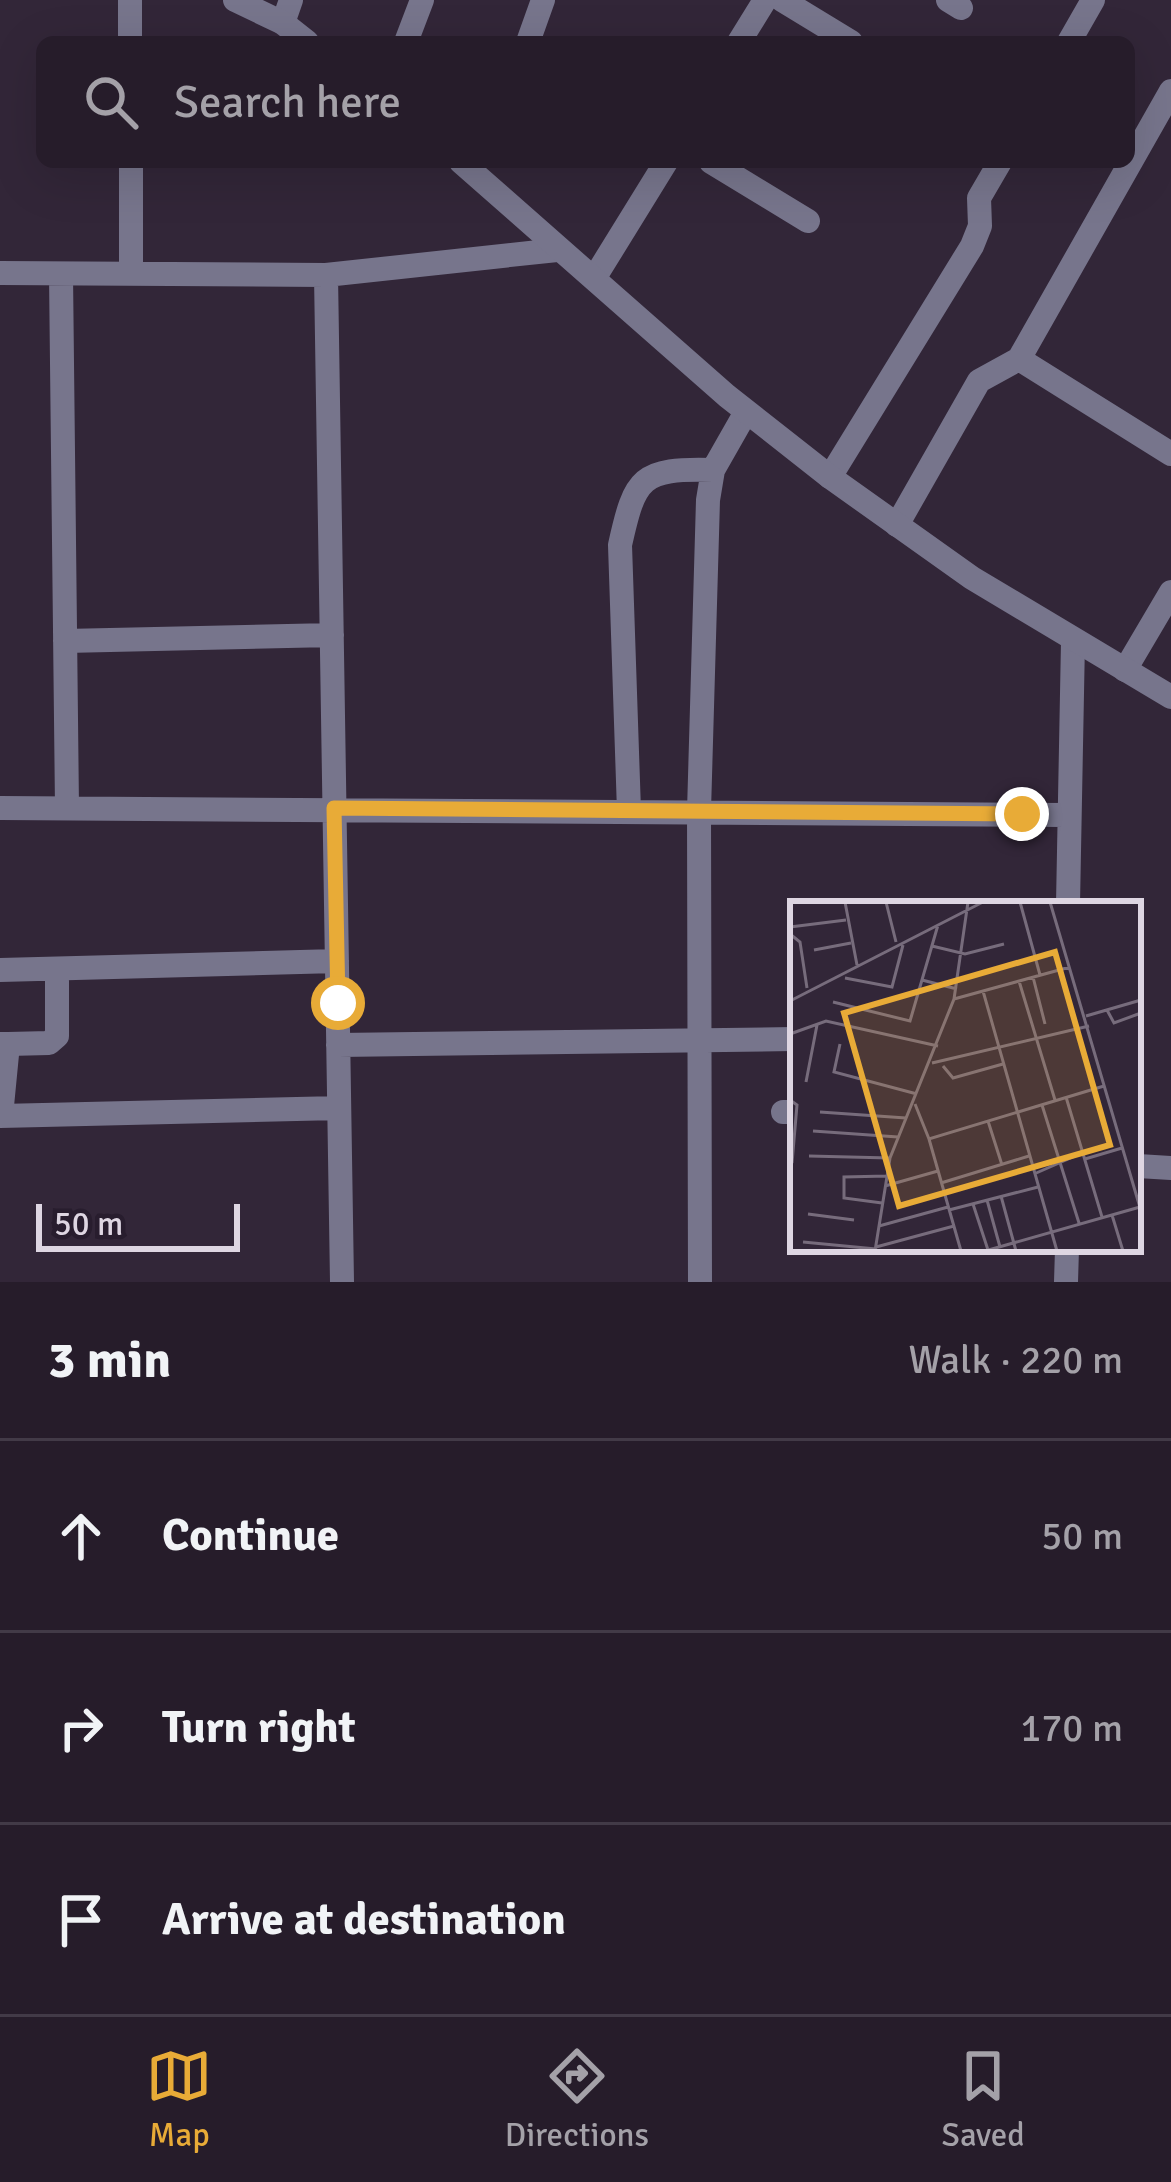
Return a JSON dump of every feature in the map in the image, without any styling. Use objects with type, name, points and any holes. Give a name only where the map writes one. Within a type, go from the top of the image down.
[{"type":"street","points":[[130,0],[130,36]]},
{"type":"street","points":[[235,0],[287,12]]},
{"type":"street","points":[[408,36],[422,0]]},
{"type":"street","points":[[530,36],[544,0]]},
{"type":"street","points":[[744,36],[765,0]]},
{"type":"street","points":[[782,0],[841,36]]},
{"type":"street","points":[[1073,36],[1094,0]]},
{"type":"street","points":[[1135,154],[1171,91]]},
{"type":"street","points":[[130,168],[131,274]]},
{"type":"street","points":[[475,168],[557,250],[746,412],[830,477],[972,578],[1171,697]]},
{"type":"street","points":[[595,278],[662,168]]},
{"type":"street","points":[[721,168],[808,221]]},
{"type":"street","points":[[830,477],[977,236],[979,198],[996,168]]},
{"type":"street","points":[[897,525],[979,381],[1019,359],[1127,168]]},
{"type":"street","points":[[0,273],[326,274],[557,250]]},
{"type":"street","points":[[62,274],[67,808]]},
{"type":"street","points":[[326,274],[342,1282]]},
{"type":"street","points":[[1019,359],[1171,454]]},
{"type":"street","points":[[700,1282],[699,811],[708,500],[713,470],[746,412]]},
{"type":"street","points":[[629,811],[620,545],[629,506],[640,484],[661,471],[713,470]]},
{"type":"street","points":[[1125,670],[1171,592]]},
{"type":"street","points":[[65,641],[332,635]]},
{"type":"street","points":[[1068,901],[1073,641]]},
{"type":"street","points":[[0,808],[1069,814]]},
{"type":"street","points":[[0,970],[337,961]]},
{"type":"street","points":[[57,968],[58,1036],[50,1043],[4,1044],[1,1117],[339,1108]]},
{"type":"street","points":[[338,1045],[790,1039]]},
{"type":"street","points":[[1141,1166],[1171,1168]]},
{"type":"route","points":[[338,1003],[334,808],[1022,814]]}]
